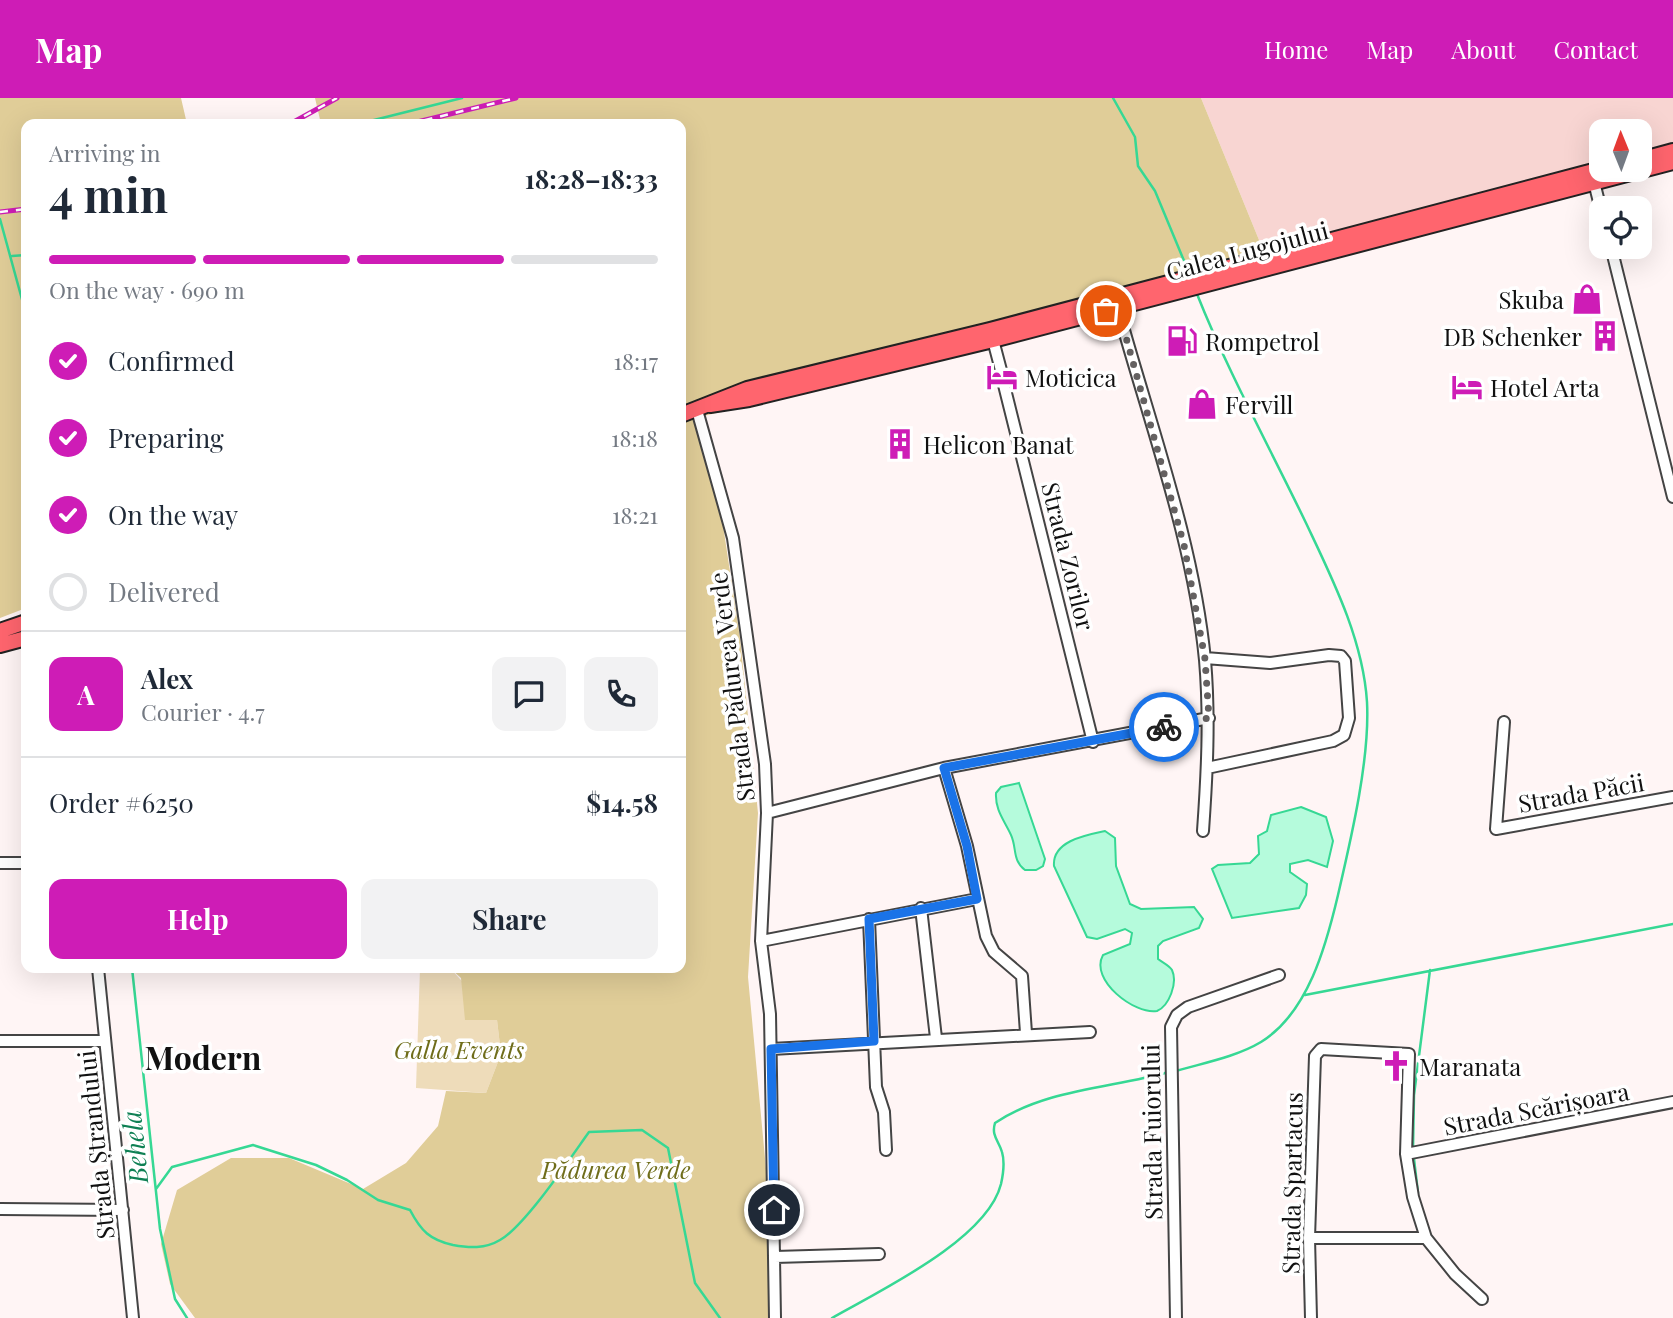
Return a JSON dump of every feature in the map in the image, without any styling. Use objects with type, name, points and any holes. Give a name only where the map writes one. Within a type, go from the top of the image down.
[{"type":"main road","points":[[1652,157],[1673,151]]},
{"type":"main road","name":"Calea Lugojului","points":[[1652,166],[1673,162]]},
{"type":"main road","name":"Calea Lugojului","points":[[704,407],[762,396],[1126,306],[1589,178]]},
{"type":"main road","name":"Calea Lugojului","points":[[704,407],[747,389],[1589,178]]},
{"type":"main road","points":[[686,413],[704,407]]},
{"type":"main road","points":[[0,631],[21,624]]},
{"type":"main road","points":[[0,645],[21,639]]},
{"type":"street","points":[[1614,259],[1673,497]]},
{"type":"street","points":[[1126,306],[1122,323],[1184,545],[1205,659],[1209,718],[1203,831]]},
{"type":"street","points":[[1106,311],[1122,323]]},
{"type":"street","name":"Strada Zorilor","points":[[993,340],[1093,742]]},
{"type":"street","name":"Strada Pădurea Verde","points":[[704,407],[735,547],[760,725],[768,813],[761,941],[771,1049],[775,1318]]},
{"type":"street","points":[[1205,659],[1270,663],[1329,655],[1341,656],[1345,661],[1349,718],[1344,735],[1333,741],[1207,768]]},
{"type":"street","points":[[768,813],[944,768],[1209,718]]},
{"type":"street","name":"Strada Păcii","points":[[1504,722],[1496,829],[1673,797]]},
{"type":"street","points":[[944,768],[967,846],[977,899],[993,949],[1022,976],[1026,1033]]},
{"type":"street","points":[[0,863],[21,863]]},
{"type":"street","points":[[761,941],[977,899]]},
{"type":"street","points":[[921,908],[936,1038]]},
{"type":"street","points":[[869,919],[876,1087],[884,1112],[886,1150]]},
{"type":"street","name":"Strada Ștrandului","points":[[98,973],[133,1318]]},
{"type":"street","name":"Strada Fuiorului","points":[[1176,1318],[1171,1027],[1182,1011],[1279,975]]},
{"type":"street","points":[[771,1049],[874,1041],[1090,1032]]},
{"type":"street","points":[[0,1041],[105,1041]]},
{"type":"street","name":"Strada Spartacus","points":[[1311,1318],[1310,1238],[1315,1056],[1318,1050],[1409,1054],[1406,1154]]},
{"type":"street","name":"Strada Scărișoara","points":[[1406,1154],[1673,1102]]},
{"type":"street","points":[[1406,1154],[1412,1197],[1426,1238],[1455,1274],[1482,1299]]},
{"type":"street","points":[[0,1209],[123,1210]]},
{"type":"street","points":[[1310,1238],[1426,1238]]},
{"type":"street","points":[[775,1257],[878,1254]]},
{"type":"shaded area","points":[[1201,98],[1673,98],[1673,157],[1652,163],[1652,119],[1589,119],[1589,179],[1268,262]]},
{"type":"shaded area","points":[[1019,783],[1045,859],[1043,866],[1036,870],[1025,870],[1018,862],[1013,840],[997,805],[996,793],[1001,787]]},
{"type":"shaded area","points":[[1301,807],[1326,817],[1333,841],[1327,867],[1308,860],[1290,864],[1290,872],[1307,884],[1306,895],[1299,908],[1232,918],[1212,869],[1218,865],[1250,863],[1259,854],[1258,836],[1267,831],[1271,815]]},
{"type":"shaded area","points":[[1105,831],[1115,838],[1116,866],[1130,904],[1141,909],[1194,907],[1203,919],[1199,928],[1163,941],[1158,946],[1158,959],[1171,969],[1174,981],[1169,999],[1157,1011],[1148,1011],[1127,1002],[1108,985],[1100,965],[1103,955],[1130,944],[1132,933],[1125,929],[1097,939],[1087,937],[1054,866],[1055,857],[1064,845],[1080,837]]},
{"type":"green space","points":[[0,98],[181,98],[186,119],[21,119],[21,610],[0,618]]},
{"type":"green space","name":"Pădurea Verde","points":[[315,98],[1201,98],[1268,262],[1201,291],[696,418],[721,512],[740,638],[758,813],[748,977],[780,1318],[195,1318],[170,1284],[161,1244],[177,1190],[231,1158],[289,1158],[363,1189],[406,1163],[438,1126],[446,1091],[486,1093],[501,1054],[497,1020],[465,1020],[461,978],[456,973],[686,973],[686,119],[320,119]]},
{"type":"green space","name":"Galla Events","points":[[420,973],[455,973],[497,1020],[501,1054],[486,1093],[416,1088]]},
{"type":"waterway","points":[[378,119],[462,98]]},
{"type":"waterway","points":[[1113,98],[1135,137],[1138,166],[1155,191],[1187,268]]},
{"type":"waterway","name":"Behela","points":[[0,219],[21,296]]},
{"type":"waterway","points":[[12,256],[21,255]]},
{"type":"waterway","points":[[1176,1071],[1230,1056],[1261,1042],[1291,1014],[1303,996],[1321,956],[1338,895],[1358,799],[1367,724],[1364,678],[1345,610],[1197,294]]},
{"type":"waterway","points":[[1305,995],[1673,924]]},
{"type":"waterway","points":[[1413,1149],[1414,1095],[1430,970]]},
{"type":"waterway","name":"Behela","points":[[133,973],[160,1229],[175,1299],[187,1318]]},
{"type":"waterway","points":[[832,1318],[929,1262],[954,1244],[992,1205],[1001,1184],[1003,1168],[1001,1148],[995,1135],[995,1123],[1057,1096],[1169,1072]]},
{"type":"waterway","points":[[156,1189],[172,1167],[253,1145],[316,1165],[347,1180],[378,1200],[410,1210],[422,1229],[438,1240],[459,1246],[483,1246],[500,1240],[522,1221],[589,1132],[642,1130],[668,1148],[695,1283],[720,1318]]},
{"type":"waterway","points":[[1414,1159],[1418,1193]]},
{"type":"railway","points":[[299,119],[337,98]]},
{"type":"railway","points":[[430,119],[516,98]]},
{"type":"railway","points":[[0,212],[21,210]]},
{"type":"way so far","points":[[1106,311],[1122,323],[1146,407],[1184,545],[1205,659],[1209,718],[1164,727]]},
{"type":"place","name":"Skuba","points":[[1587,299]]},
{"type":"place","name":"DB Schenker","points":[[1605,336]]},
{"type":"place","name":"Rompetrol","points":[[1182,341]]},
{"type":"place","name":"Moticica","points":[[1002,377]]},
{"type":"place","name":"Hotel Arta","points":[[1467,387]]},
{"type":"place","name":"Fervill","points":[[1202,404]]},
{"type":"place","name":"Helicon Banat","points":[[900,444]]},
{"type":"place","name":"Maranata","points":[[1396,1066]]},
{"type":"district","name":"Modern","points":[[203,1056]]},
{"type":"route","points":[[774,1210],[771,1049],[874,1041],[869,919],[977,899],[964,834],[944,768],[1164,727]]}]
